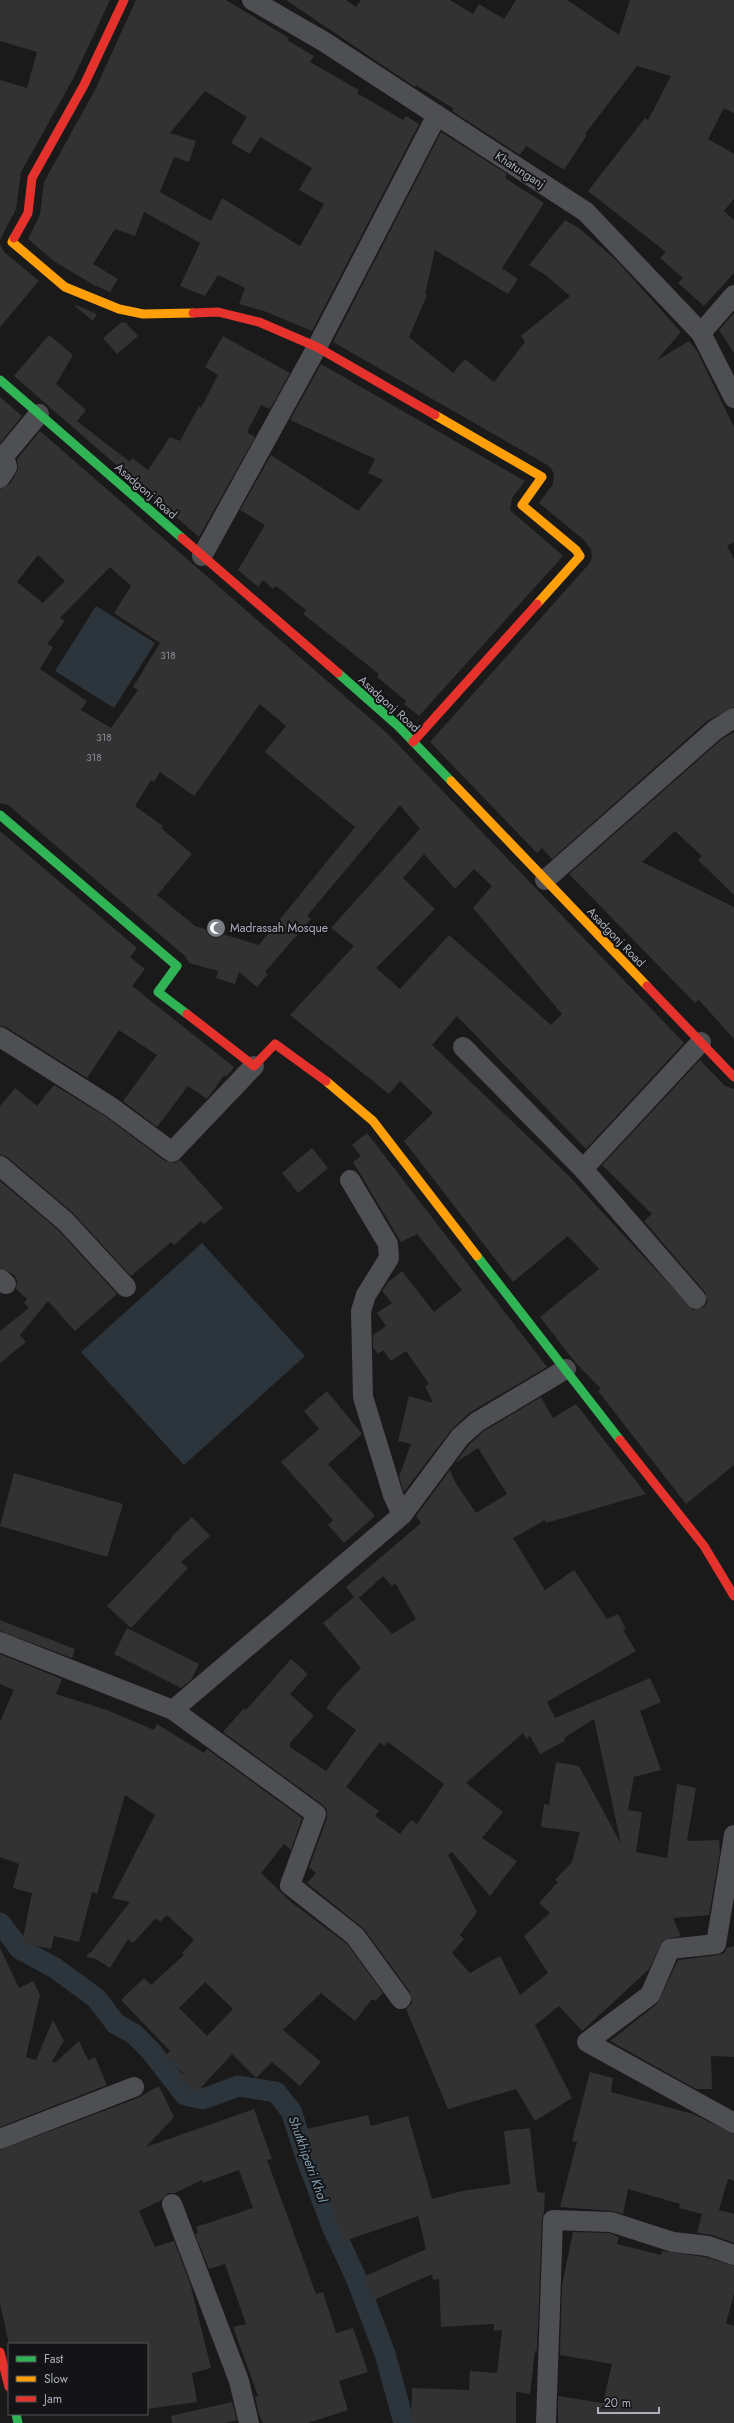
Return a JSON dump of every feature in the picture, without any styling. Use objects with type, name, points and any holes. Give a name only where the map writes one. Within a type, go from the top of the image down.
[{"type":"street","points":[[124,0],[84,85],[32,178],[28,213],[12,242],[65,287],[119,309],[143,314],[218,312],[259,322],[317,348],[542,477],[541,481],[522,505],[576,550],[580,556],[413,742]]},
{"type":"street","name":"Khatunganj","points":[[252,0],[323,41],[586,212],[701,333],[734,398]]},
{"type":"street","points":[[202,556],[317,348],[437,115]]},
{"type":"street","points":[[701,333],[734,295]]},
{"type":"street","name":"Asadgonj Road","points":[[0,380],[397,725],[734,1077]]},
{"type":"street","points":[[0,478],[7,467],[4,456],[39,414]]},
{"type":"street","points":[[545,880],[715,730],[734,718]]},
{"type":"street","points":[[0,815],[177,966],[158,992],[254,1066]]},
{"type":"street","points":[[0,1037],[111,1107],[172,1152],[275,1044],[341,1092],[373,1121],[681,1519],[700,1540],[721,1569],[734,1596]]},
{"type":"street","points":[[583,1169],[701,1042]]},
{"type":"street","points":[[463,1046],[583,1169],[696,1298]]},
{"type":"street","points":[[0,1166],[65,1221],[126,1287]]},
{"type":"street","points":[[350,1180],[388,1244],[389,1258],[366,1295],[361,1311],[363,1397],[388,1480],[402,1515]]},
{"type":"street","points":[[173,1710],[402,1515],[460,1437],[477,1422],[566,1369]]},
{"type":"street","points":[[0,1642],[173,1710],[316,1814],[290,1885],[355,1936],[400,1999]]},
{"type":"street","points":[[734,1835],[716,1944],[670,1949],[650,1996],[587,2042],[734,2123]]},
{"type":"street","points":[[0,2139],[134,2087]]},
{"type":"street","points":[[172,2204],[239,2381],[249,2423]]},
{"type":"street","points":[[546,2423],[553,2220],[610,2222],[673,2242],[708,2246],[734,2255]]},
{"type":"street","points":[[1,2354],[8,2383]]},
{"type":"shaded area","points":[[96,606],[155,643],[114,708],[55,671]]},
{"type":"shaded area","points":[[202,1243],[305,1356],[184,1465],[81,1352]]},
{"type":"building","points":[[0,0],[110,0],[73,79],[21,172],[16,209],[0,240],[0,80],[27,88],[37,52],[0,41]]},
{"type":"building","points":[[136,0],[226,0],[289,38],[287,40],[314,56],[310,62],[359,90],[357,93],[403,120],[406,116],[419,124],[312,331],[264,311],[239,304],[245,288],[218,275],[205,296],[180,286],[200,243],[144,212],[135,236],[115,229],[93,264],[118,279],[110,292],[94,285],[55,262],[28,239],[40,215],[44,182],[95,90]],"holes":[[[205,91],[247,117],[231,143],[250,154],[260,137],[312,168],[299,190],[324,204],[300,246],[222,198],[211,221],[160,192],[174,157],[189,162],[196,141],[170,133]]]},
{"type":"building","points":[[286,0],[346,0],[356,7],[361,0],[450,0],[473,14],[479,4],[504,19],[516,0],[567,0],[619,35],[630,0],[734,0],[734,113],[724,108],[708,139],[734,154],[734,199],[724,211],[734,220],[734,273],[704,306],[678,283],[683,278],[660,258],[666,252],[588,191],[645,118],[648,120],[671,76],[637,66],[585,134],[587,135],[564,170],[526,146],[520,155],[452,111],[454,109],[416,85],[415,87]]},
{"type":"building","points":[[441,132],[507,174],[505,178],[544,203],[502,268],[518,279],[508,294],[435,250],[425,294],[427,295],[409,337],[453,373],[465,359],[494,382],[525,342],[521,336],[570,296],[547,276],[529,265],[565,220],[579,228],[617,261],[681,332],[656,361],[689,341],[697,351],[734,427],[734,542],[727,546],[734,559],[734,707],[707,721],[552,859],[542,848],[537,853],[430,742],[589,564],[592,559],[591,549],[584,540],[539,503],[553,484],[554,473],[549,466],[333,342]]},
{"type":"building","points":[[0,244],[4,252],[39,281],[0,327]]},
{"type":"building","points":[[76,305],[97,314],[93,321],[75,306]]},
{"type":"building","points":[[734,313],[734,353],[719,330]]},
{"type":"building","points":[[122,322],[126,323],[138,336],[117,354],[103,338]]},
{"type":"building","points":[[49,335],[73,355],[56,384],[86,410],[77,421],[130,462],[132,458],[148,470],[170,437],[180,441],[199,406],[201,408],[218,375],[205,367],[223,336],[290,373],[270,409],[261,405],[247,432],[255,437],[199,537],[14,376]]},
{"type":"building","points":[[321,364],[525,481],[512,498],[510,510],[563,556],[419,716],[404,704],[406,701],[377,677],[379,674],[303,614],[306,610],[276,586],[273,589],[263,580],[258,587],[238,570],[265,525],[240,510],[271,455],[358,511],[383,480],[368,473],[375,459],[290,420]]},
{"type":"building","points":[[0,397],[22,416],[0,443]]},
{"type":"building","points":[[40,431],[388,734],[684,1043],[586,1149],[457,1016],[432,1045],[567,1174],[693,1310],[704,1307],[707,1302],[705,1292],[644,1221],[652,1214],[602,1165],[700,1060],[725,1086],[734,1089],[734,1465],[686,1504],[598,1391],[601,1389],[575,1362],[540,1317],[599,1269],[568,1236],[513,1282],[404,1141],[433,1113],[400,1081],[389,1094],[290,1015],[354,946],[331,928],[420,829],[400,805],[307,916],[311,919],[265,972],[268,974],[257,987],[239,972],[235,984],[216,978],[218,971],[189,963],[185,956],[8,805],[0,803],[0,489],[10,484],[18,469],[17,459]],"holes":[[[38,555],[65,581],[43,603],[17,582]],[[110,567],[131,586],[114,613],[160,643],[133,687],[138,690],[111,728],[81,710],[87,701],[40,669],[53,647],[47,644],[65,621],[60,618]],[[260,704],[286,726],[265,752],[355,827],[259,945],[195,926],[157,895],[192,854],[161,828],[163,826],[135,806],[151,780],[154,782],[160,772],[194,796]],[[424,854],[455,889],[474,869],[492,886],[473,908],[562,1014],[551,1025],[449,935],[400,989],[376,968],[435,909],[403,878]]]},
{"type":"building","points":[[734,732],[734,895],[698,860],[702,856],[675,831],[642,862],[734,907],[734,1039],[699,1000],[695,1003],[569,874],[722,739]]},
{"type":"building","points":[[0,831],[137,948],[130,957],[145,969],[132,986],[234,1067],[226,1077],[224,1075],[207,1099],[188,1086],[157,1127],[123,1101],[157,1055],[119,1030],[87,1078],[6,1027],[0,1026]]},
{"type":"building","points":[[54,1085],[105,1116],[165,1161],[175,1163],[180,1160],[223,1208],[204,1224],[201,1221],[174,1245],[171,1242],[131,1276],[72,1212],[7,1157],[0,1155],[0,1106],[15,1088],[37,1106]]},
{"type":"building","points":[[367,1133],[547,1367],[469,1413],[451,1430],[404,1492],[399,1477],[411,1444],[398,1441],[409,1396],[433,1403],[425,1386],[429,1384],[406,1351],[391,1361],[383,1350],[378,1354],[373,1347],[373,1335],[386,1326],[377,1313],[392,1303],[382,1291],[388,1282],[402,1271],[434,1312],[462,1290],[417,1234],[401,1242],[353,1162],[361,1156],[352,1145]]},
{"type":"building","points":[[312,1148],[328,1168],[298,1193],[282,1173]]},
{"type":"building","points":[[0,1181],[57,1229],[117,1294],[75,1331],[48,1301],[20,1335],[26,1342],[0,1363],[0,1331],[29,1308],[24,1303],[27,1299],[16,1289],[17,1280],[14,1275],[0,1268]]},
{"type":"building","points":[[327,1391],[362,1434],[328,1464],[375,1516],[344,1543],[328,1525],[333,1520],[281,1462],[319,1429],[304,1411]]},
{"type":"building","points":[[541,1397],[553,1418],[576,1404],[646,1494],[546,1523],[545,1520],[513,1538],[545,1590],[574,1570],[607,1619],[618,1614],[626,1629],[623,1630],[636,1651],[547,1702],[555,1718],[650,1678],[661,1702],[640,1711],[661,1770],[634,1777],[628,1810],[642,1812],[636,1852],[667,1858],[677,1784],[696,1788],[687,1841],[719,1840],[720,1852],[709,1915],[673,1918],[681,1936],[663,1940],[649,1969],[582,2031],[559,2006],[535,2025],[572,2098],[535,2121],[516,2089],[448,2109],[406,2009],[412,2003],[410,1992],[364,1929],[307,1883],[316,1873],[309,1867],[327,1818],[327,1810],[323,1805],[223,1732],[244,1708],[246,1710],[291,1659],[308,1674],[290,1694],[314,1716],[290,1743],[290,1747],[326,1771],[356,1730],[326,1708],[337,1693],[361,1668],[323,1623],[354,1597],[346,1587],[421,1523],[416,1516],[450,1470],[455,1482],[476,1513],[507,1494],[478,1448],[455,1463],[469,1445],[484,1431]],"holes":[[[383,1576],[392,1586],[395,1583],[416,1619],[392,1634],[359,1598]],[[594,1719],[621,1844],[579,1766],[556,1762],[549,1805],[544,1804],[541,1827],[580,1832],[572,1862],[555,1880],[558,1882],[539,1903],[550,1913],[524,1936],[548,1973],[520,1995],[500,1956],[470,1973],[452,1953],[464,1939],[460,1935],[477,1912],[448,1855],[452,1852],[490,1896],[517,1861],[482,1838],[503,1812],[466,1783],[523,1733],[526,1739],[530,1736],[540,1754],[565,1741],[564,1738]],[[380,1742],[384,1746],[388,1742],[444,1784],[417,1824],[411,1820],[400,1834],[375,1816],[379,1811],[346,1787]]]},
{"type":"building","points":[[14,1473],[123,1504],[107,1557],[0,1526]]},
{"type":"building","points":[[192,1517],[210,1536],[181,1562],[188,1568],[131,1628],[107,1606],[172,1538],[171,1537]]},
{"type":"building","points":[[0,1620],[75,1649],[72,1658],[0,1631]]},
{"type":"building","points":[[127,1628],[199,1664],[191,1680],[181,1688],[114,1654]]},
{"type":"building","points":[[0,1654],[62,1679],[56,1694],[107,1710],[154,1730],[157,1724],[204,1753],[207,1749],[302,1818],[291,1850],[284,1844],[261,1873],[291,1902],[347,1944],[383,1993],[375,2001],[372,1999],[355,2021],[321,1993],[283,2030],[321,2062],[300,2086],[272,2062],[256,2078],[232,2054],[196,2093],[178,2077],[184,2074],[165,2056],[170,2051],[121,2000],[144,1978],[151,1985],[184,1955],[182,1953],[194,1940],[167,1915],[160,1922],[156,1918],[133,1943],[128,1939],[110,1968],[96,1959],[87,1957],[87,1954],[91,1952],[130,1902],[112,1898],[155,1815],[125,1795],[97,1894],[92,1892],[79,1942],[54,1936],[51,1949],[22,1943],[32,1893],[13,1888],[19,1864],[0,1857],[0,1722],[14,1690],[0,1684]],"holes":[[[205,1982],[233,2009],[207,2036],[179,2008]]]},
{"type":"building","points":[[734,1946],[734,2057],[711,2056],[712,2089],[696,2089],[610,2041],[657,2004],[678,1960],[717,1955],[724,1953],[727,1948]]},
{"type":"building","points":[[0,1948],[19,1988],[33,1981],[40,1995],[26,2057],[36,2060],[53,2020],[64,2041],[52,2061],[55,2063],[79,2041],[88,2060],[95,2057],[107,2085],[0,2127]]},
{"type":"building","points":[[590,2072],[613,2078],[611,2092],[693,2114],[734,2134],[734,2181],[728,2179],[719,2210],[734,2214],[734,2243],[712,2235],[697,2233],[702,2214],[679,2208],[680,2204],[628,2189],[623,2214],[612,2211],[560,2207],[577,2142],[572,2141]]},
{"type":"building","points":[[159,2086],[174,2117],[146,2147],[254,2109],[272,2159],[267,2160],[316,2294],[323,2292],[336,2333],[353,2328],[368,2372],[339,2381],[348,2410],[308,2423],[263,2423],[259,2415],[255,2397],[258,2396],[233,2327],[246,2324],[225,2264],[209,2269],[195,2234],[198,2233],[196,2227],[253,2208],[239,2170],[203,2183],[202,2180],[175,2193],[168,2193],[162,2200],[139,2211],[155,2247],[174,2241],[190,2283],[211,2368],[192,2373],[197,2402],[148,2409],[148,2343],[9,2343],[0,2303],[0,2150],[138,2098]]},
{"type":"building","points":[[368,2115],[371,2126],[408,2116],[432,2199],[462,2191],[510,2184],[504,2131],[530,2128],[537,2192],[545,2193],[544,2213],[542,2220],[537,2351],[535,2351],[530,2394],[516,2392],[516,2423],[411,2423],[412,2388],[469,2390],[470,2371],[497,2373],[502,2330],[494,2331],[494,2324],[441,2327],[439,2279],[433,2280],[432,2274],[374,2300],[363,2277],[426,2249],[418,2216],[344,2241],[316,2158],[313,2159],[307,2129]]},
{"type":"building","points":[[573,2232],[609,2233],[619,2237],[617,2244],[661,2255],[662,2251],[705,2257],[734,2266],[734,2294],[726,2323],[734,2326],[734,2423],[558,2423],[558,2396],[603,2403],[612,2364],[560,2355],[562,2285]]},
{"type":"building","points":[[232,2402],[237,2420],[225,2423],[172,2423],[171,2416]]},
{"type":"waterway","name":"Shutkhipetri Khal","points":[[0,1923],[20,1949],[55,1968],[96,1998],[116,2024],[134,2034],[151,2051],[185,2095],[203,2099],[238,2086],[276,2092],[291,2111],[307,2160],[332,2226],[357,2280],[385,2354],[404,2423]]},
{"type":"traffic: fast","points":[[0,380],[182,538]]},
{"type":"traffic: fast","points":[[338,673],[397,725],[451,781]]},
{"type":"traffic: fast","points":[[0,815],[177,966],[158,992],[187,1014]]},
{"type":"traffic: fast","points":[[477,1256],[620,1440]]},
{"type":"traffic: fast","points":[[16,2415],[18,2423]]},
{"type":"traffic: slow","points":[[14,238],[12,242],[65,287],[119,309],[143,314],[193,313]]},
{"type":"traffic: slow","points":[[435,415],[542,477],[522,505],[576,550],[580,556],[537,604]]},
{"type":"traffic: slow","points":[[451,781],[647,986]]},
{"type":"traffic: slow","points":[[326,1081],[373,1121],[477,1256]]},
{"type":"traffic: jam","points":[[14,238],[28,213],[32,178],[84,85],[124,0]]},
{"type":"traffic: jam","points":[[193,313],[218,312],[259,322],[317,347],[435,415]]},
{"type":"traffic: jam","points":[[182,538],[338,673]]},
{"type":"traffic: jam","points":[[413,742],[537,604]]},
{"type":"traffic: jam","points":[[647,986],[734,1077]]},
{"type":"traffic: jam","points":[[187,1014],[254,1066],[275,1044],[326,1081]]},
{"type":"traffic: jam","points":[[620,1440],[704,1546],[734,1596]]},
{"type":"traffic: jam","points":[[0,2352],[8,2383]]},
{"type":"place","name":"Madrassah Mosque","points":[[216,928]]}]
